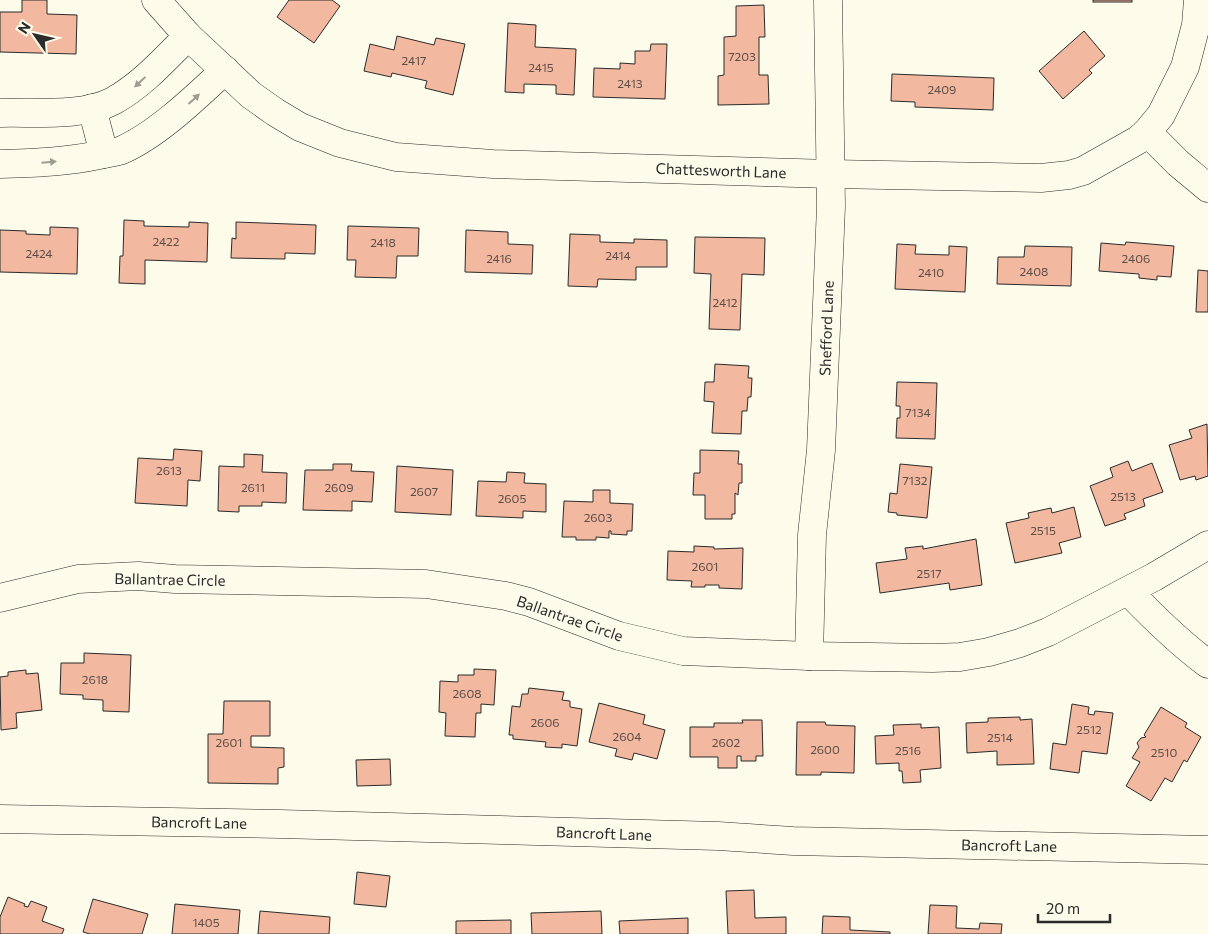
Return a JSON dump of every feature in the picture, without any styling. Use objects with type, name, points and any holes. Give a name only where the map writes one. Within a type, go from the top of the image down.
[{"type":"street","name":"Chattesworth Lane","points":[[156,0],[188,36],[251,95],[275,112],[300,127],[340,143],[396,157],[493,164],[1041,178],[1069,175],[1084,171],[1138,140],[1147,132],[1161,115],[1184,67],[1196,25],[1198,0]]},
{"type":"street","name":"Shefford Lane","points":[[809,656],[812,535],[822,440],[831,174],[828,0]]},
{"type":"street","points":[[0,113],[59,112],[92,108],[112,102],[136,86],[188,36]]},
{"type":"street","points":[[0,164],[48,163],[121,150],[154,130],[189,104],[225,70]]},
{"type":"street","points":[[92,108],[104,154]]},
{"type":"street","points":[[1147,132],[1178,163],[1208,188]]},
{"type":"street","name":"Ballantrae Circle","points":[[0,598],[78,579],[138,576],[175,579],[426,584],[506,596],[529,602],[619,636],[683,651],[809,656],[960,657],[990,652],[1048,632],[1128,591],[1208,545]]},
{"type":"street","points":[[1128,591],[1189,650],[1208,664]]},
{"type":"street","name":"Bancroft Lane","points":[[0,819],[280,824],[718,836],[793,841],[1208,850]]},
{"type":"building","points":[[22,0],[47,0],[47,14],[77,15],[76,54],[0,52],[0,12],[22,12]]},
{"type":"building","points":[[289,0],[332,0],[340,6],[314,43],[277,17]]},
{"type":"building","points":[[1093,0],[1132,0],[1132,2],[1093,2]]},
{"type":"building","points":[[764,5],[765,37],[759,37],[759,75],[768,75],[769,104],[718,105],[718,76],[724,75],[724,37],[736,36],[736,6]]},
{"type":"building","points":[[508,23],[536,25],[535,47],[576,49],[574,95],[556,94],[556,85],[524,84],[524,93],[505,92]]},
{"type":"building","points":[[1084,31],[1105,56],[1089,70],[1092,73],[1063,99],[1039,71]]},
{"type":"building","points":[[397,36],[434,45],[436,38],[465,44],[453,95],[425,88],[427,81],[392,73],[391,77],[364,71],[370,44],[394,50]]},
{"type":"building","points":[[651,44],[667,44],[665,99],[593,97],[594,68],[620,69],[620,63],[635,64],[635,51],[650,51]]},
{"type":"building","points":[[892,74],[994,78],[993,110],[915,107],[915,102],[891,101]]},
{"type":"building","points":[[124,220],[144,221],[144,226],[189,227],[189,222],[208,223],[207,262],[145,260],[145,284],[119,283],[120,256],[123,256]]},
{"type":"building","points":[[236,222],[316,225],[315,254],[285,253],[285,259],[231,258],[232,238],[236,239]]},
{"type":"building","points":[[348,226],[419,228],[418,256],[397,256],[396,278],[355,277],[356,260],[347,260]]},
{"type":"building","points":[[50,227],[78,228],[77,274],[0,272],[0,230],[26,231],[26,234],[50,235]]},
{"type":"building","points":[[466,230],[508,232],[508,244],[533,245],[532,274],[465,272]]},
{"type":"building","points":[[570,234],[600,235],[600,242],[634,243],[634,239],[667,240],[667,267],[636,267],[636,280],[598,279],[597,287],[568,286]]},
{"type":"building","points":[[695,237],[765,238],[764,275],[742,274],[740,330],[709,329],[711,274],[694,273]]},
{"type":"building","points":[[1126,242],[1174,246],[1171,277],[1157,276],[1157,280],[1139,278],[1139,274],[1099,271],[1101,243],[1125,245]]},
{"type":"building","points":[[897,244],[916,245],[915,254],[949,255],[949,246],[967,247],[965,292],[895,289]]},
{"type":"building","points":[[1025,246],[1072,247],[1071,286],[997,284],[998,257],[1024,257]]},
{"type":"building","points":[[1198,270],[1208,271],[1208,312],[1196,312]]},
{"type":"building","points":[[715,364],[749,366],[748,378],[752,378],[751,397],[748,397],[747,411],[742,411],[741,434],[712,433],[714,402],[704,401],[705,382],[714,382]]},
{"type":"building","points":[[897,382],[937,383],[935,439],[896,438],[897,418],[900,418],[900,406],[896,406]]},
{"type":"building","points":[[1207,424],[1208,476],[1196,480],[1195,476],[1180,480],[1169,445],[1192,438],[1189,430]]},
{"type":"building","points":[[174,449],[202,451],[200,481],[188,480],[187,506],[135,503],[138,458],[173,460]]},
{"type":"building","points":[[700,450],[739,451],[738,464],[742,464],[742,483],[739,483],[738,495],[735,493],[735,514],[732,514],[732,519],[705,519],[705,495],[693,495],[694,473],[700,473]]},
{"type":"building","points":[[244,454],[263,455],[262,472],[287,473],[286,503],[262,502],[262,506],[239,506],[239,512],[218,511],[219,466],[244,467]]},
{"type":"building","points":[[1128,461],[1132,471],[1152,463],[1163,492],[1143,499],[1145,506],[1124,514],[1126,519],[1105,526],[1090,486],[1113,477],[1110,468]]},
{"type":"building","points":[[333,464],[352,464],[351,471],[374,472],[372,502],[352,501],[352,511],[303,510],[305,470],[333,470]]},
{"type":"building","points":[[900,464],[932,467],[927,518],[897,515],[897,513],[888,512],[890,493],[897,494]]},
{"type":"building","points":[[397,466],[453,470],[451,515],[395,512]]},
{"type":"building","points":[[507,472],[525,473],[524,483],[546,484],[546,512],[523,511],[523,518],[476,516],[478,481],[506,482]]},
{"type":"building","points":[[593,490],[610,490],[610,503],[633,504],[632,531],[627,531],[627,535],[611,534],[611,531],[609,531],[609,538],[596,537],[596,540],[576,540],[576,537],[562,537],[564,501],[593,502]]},
{"type":"building","points":[[1074,507],[1081,537],[1059,543],[1062,553],[1015,563],[1006,523],[1029,518],[1028,513],[1051,508],[1052,513]]},
{"type":"building","points":[[976,539],[982,585],[950,590],[949,583],[880,593],[876,563],[907,559],[905,548],[923,546],[923,549]]},
{"type":"building","points":[[694,546],[714,547],[714,549],[743,548],[742,589],[719,588],[719,585],[691,587],[692,581],[667,580],[668,551],[694,552]]},
{"type":"building","points":[[84,653],[131,655],[129,712],[103,711],[103,700],[83,699],[83,695],[60,694],[61,663],[84,663]]},
{"type":"building","points":[[474,669],[496,670],[494,705],[481,704],[481,713],[476,713],[475,737],[445,736],[446,713],[439,712],[440,681],[458,682],[458,675],[474,675]]},
{"type":"building","points":[[26,670],[26,674],[38,673],[42,710],[16,713],[17,728],[1,730],[0,677],[8,676],[8,672]]},
{"type":"building","points":[[529,688],[564,692],[562,700],[570,701],[570,707],[582,709],[577,746],[562,744],[562,748],[545,747],[546,742],[513,739],[513,735],[509,735],[512,706],[520,707],[522,694],[528,694]]},
{"type":"building","points":[[224,701],[270,701],[270,736],[251,736],[251,747],[284,748],[284,767],[278,768],[278,784],[208,783],[208,734],[223,734]]},
{"type":"building","points":[[599,703],[645,715],[643,724],[665,730],[657,759],[634,753],[632,760],[615,756],[617,749],[589,742]]},
{"type":"building","points":[[1072,704],[1089,707],[1088,714],[1094,715],[1095,711],[1113,713],[1107,754],[1082,751],[1079,773],[1050,769],[1053,743],[1066,745]]},
{"type":"building","points":[[1161,707],[1187,723],[1185,727],[1201,737],[1187,762],[1184,760],[1172,782],[1165,778],[1151,801],[1126,786],[1140,762],[1132,758],[1139,747],[1137,743],[1141,738],[1146,737],[1144,735]]},
{"type":"building","points":[[1020,717],[1020,720],[1032,719],[1034,764],[997,765],[997,751],[967,753],[966,723],[988,722],[988,718]]},
{"type":"building","points":[[742,720],[762,720],[763,756],[756,756],[756,761],[741,761],[741,756],[737,756],[737,768],[718,768],[718,757],[690,757],[690,727],[714,727],[714,723],[743,723]]},
{"type":"building","points":[[797,722],[825,722],[826,725],[855,726],[854,773],[821,772],[821,775],[796,775]]},
{"type":"building","points":[[921,724],[921,728],[939,727],[941,768],[920,770],[921,782],[903,783],[902,771],[899,771],[899,763],[876,764],[875,736],[894,735],[893,725]]},
{"type":"building","points":[[390,759],[391,785],[357,786],[356,760]]},
{"type":"building","points":[[357,872],[390,876],[386,907],[354,904]]},
{"type":"building","points":[[754,890],[755,918],[786,917],[786,934],[728,934],[726,891]]},
{"type":"building","points":[[8,897],[25,904],[24,906],[28,907],[31,901],[47,907],[42,921],[64,929],[62,934],[0,934],[0,917]]},
{"type":"building","points":[[93,899],[148,914],[142,934],[90,934],[83,932]]},
{"type":"building","points":[[175,904],[240,910],[238,934],[172,934]]},
{"type":"building","points":[[930,905],[957,906],[956,928],[979,929],[980,923],[1002,924],[1001,934],[928,934]]},
{"type":"building","points":[[260,911],[330,917],[329,934],[258,934]]},
{"type":"building","points":[[601,911],[602,934],[532,934],[531,913]]},
{"type":"building","points":[[823,916],[850,917],[850,930],[890,932],[890,934],[822,934]]},
{"type":"building","points":[[688,918],[688,934],[620,934],[619,921]]},
{"type":"building","points":[[511,920],[511,934],[456,934],[456,921]]}]
